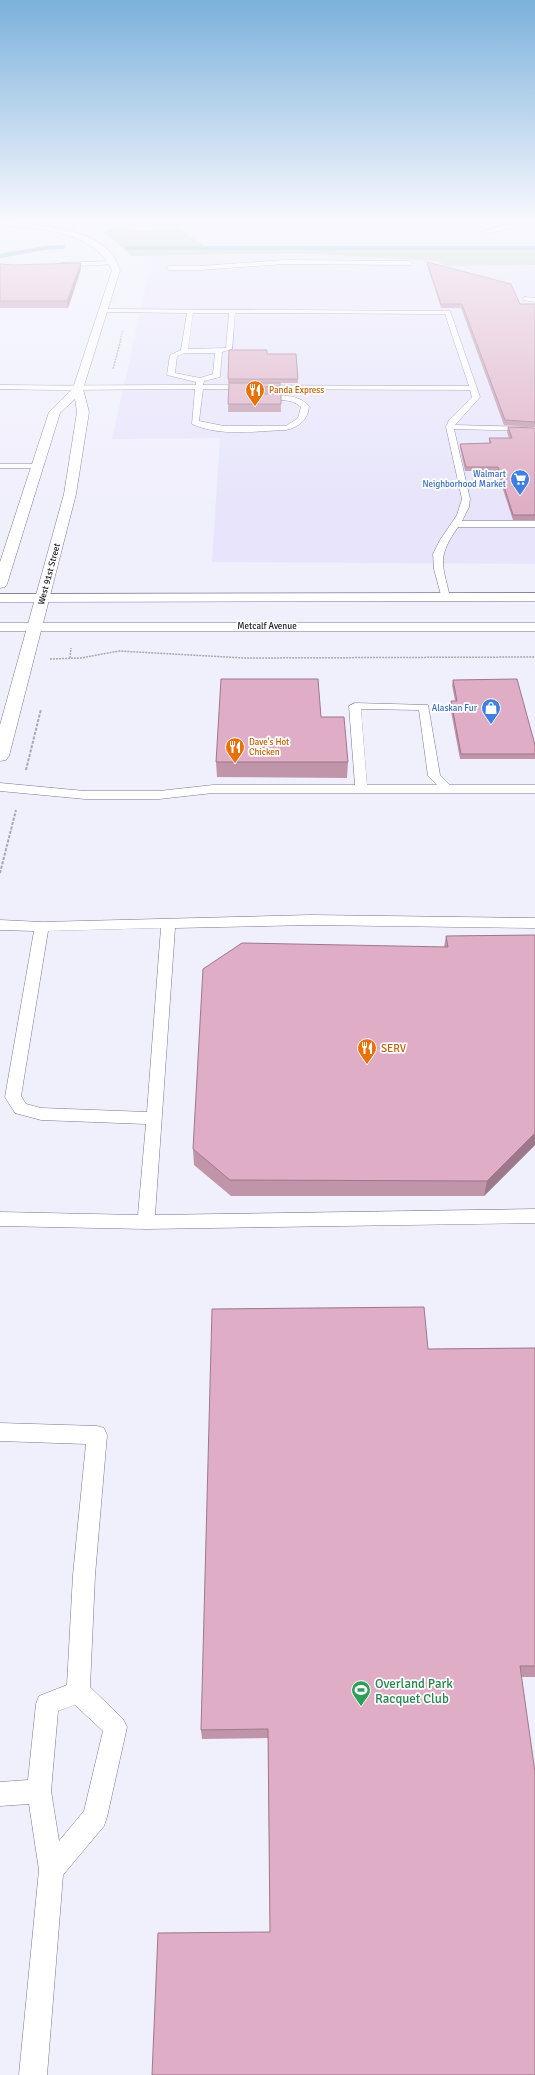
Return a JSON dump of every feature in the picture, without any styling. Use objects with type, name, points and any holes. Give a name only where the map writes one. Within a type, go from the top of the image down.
[{"type":"street","points":[[0,584],[55,412],[78,389],[102,317]]},
{"type":"street","name":"West 91st Street","points":[[0,756],[33,626],[43,598],[70,494],[83,412],[78,389]]},
{"type":"street","points":[[0,598],[535,597]]},
{"type":"street","name":"Metcalf Avenue","points":[[0,627],[535,627]]},
{"type":"lane","points":[[184,350],[189,317]]},
{"type":"lane","points":[[219,350],[217,375],[200,384],[171,375],[174,355],[184,350],[229,349],[232,317]]},
{"type":"lane","points":[[445,597],[437,556],[440,547],[457,524],[465,509],[466,499],[450,427],[452,422],[476,396],[450,317]]},
{"type":"lane","points":[[200,384],[202,398],[195,422],[199,426],[213,428],[286,428],[295,426],[304,416],[305,406],[293,399],[250,398]]},
{"type":"lane","points":[[0,387],[78,389],[200,384],[474,388]]},
{"type":"lane","points":[[450,427],[535,429]]},
{"type":"lane","points":[[0,466],[38,466]]},
{"type":"lane","points":[[457,524],[535,524]]},
{"type":"lane","points":[[361,788],[355,706],[424,707],[434,776],[446,788]]},
{"type":"lane","points":[[0,787],[85,795],[138,795],[213,789],[535,789]]},
{"type":"lane","points":[[0,924],[42,927],[311,920],[535,923]]},
{"type":"lane","points":[[146,1222],[168,924]]},
{"type":"lane","points":[[42,927],[13,1097],[21,1109],[41,1114],[154,1118]]},
{"type":"lane","points":[[0,1219],[146,1222],[535,1216]]},
{"type":"lane","points":[[0,1432],[97,1435],[84,1576],[78,1692],[115,1727],[95,1817],[51,1870]]},
{"type":"lane","points":[[34,2075],[51,1870],[39,1791],[47,1704],[78,1692]]},
{"type":"lane","points":[[0,1794],[39,1791]]},
{"type":"path","points":[[25,659],[81,658],[119,651],[244,658],[535,657]]},
{"type":"path","points":[[49,666],[50,659]]},
{"type":"path","points":[[0,873],[41,707]]},
{"type":"shaded area","points":[[139,317],[535,317],[535,564],[212,562],[220,438],[112,439]]},
{"type":"building","points":[[467,317],[535,317],[535,422],[505,420]]},
{"type":"building","points":[[229,350],[267,350],[267,354],[296,354],[298,379],[228,379]]},
{"type":"building","points":[[229,383],[280,383],[280,386],[261,387],[256,390],[258,394],[281,394],[281,404],[228,404]]},
{"type":"building","name":"Walmart Neighborhood Market","points":[[508,427],[535,428],[535,515],[513,515],[498,467],[466,467],[460,444],[491,443],[489,438],[512,438]]},
{"type":"building","points":[[221,679],[318,679],[321,717],[344,717],[348,762],[216,762]]},
{"type":"building","name":"Alaskan Fur","points":[[517,679],[535,745],[535,754],[461,754],[451,701],[457,701],[453,680]]},
{"type":"building","name":"SERV","points":[[535,935],[535,1133],[487,1181],[230,1180],[193,1149],[203,969],[242,943],[448,947],[446,936]]},
{"type":"building","name":"Overland Park Racquet Club","points":[[424,1307],[428,1349],[535,1348],[535,1666],[520,1666],[535,1772],[535,2075],[152,2075],[158,1933],[270,1932],[268,1729],[201,1730],[212,1309]]},
{"type":"place","name":"Panda Express","points":[[255,407]]},
{"type":"place","name":"Walmart Neighborhood Market","points":[[520,496]]},
{"type":"place","name":"Alaskan Fur","points":[[491,725]]},
{"type":"place","name":"Dave's Hot Chicken","points":[[235,764]]},
{"type":"place","name":"SERV","points":[[367,1065]]},
{"type":"place","name":"Overland Park Racquet Club","points":[[361,1707]]}]
